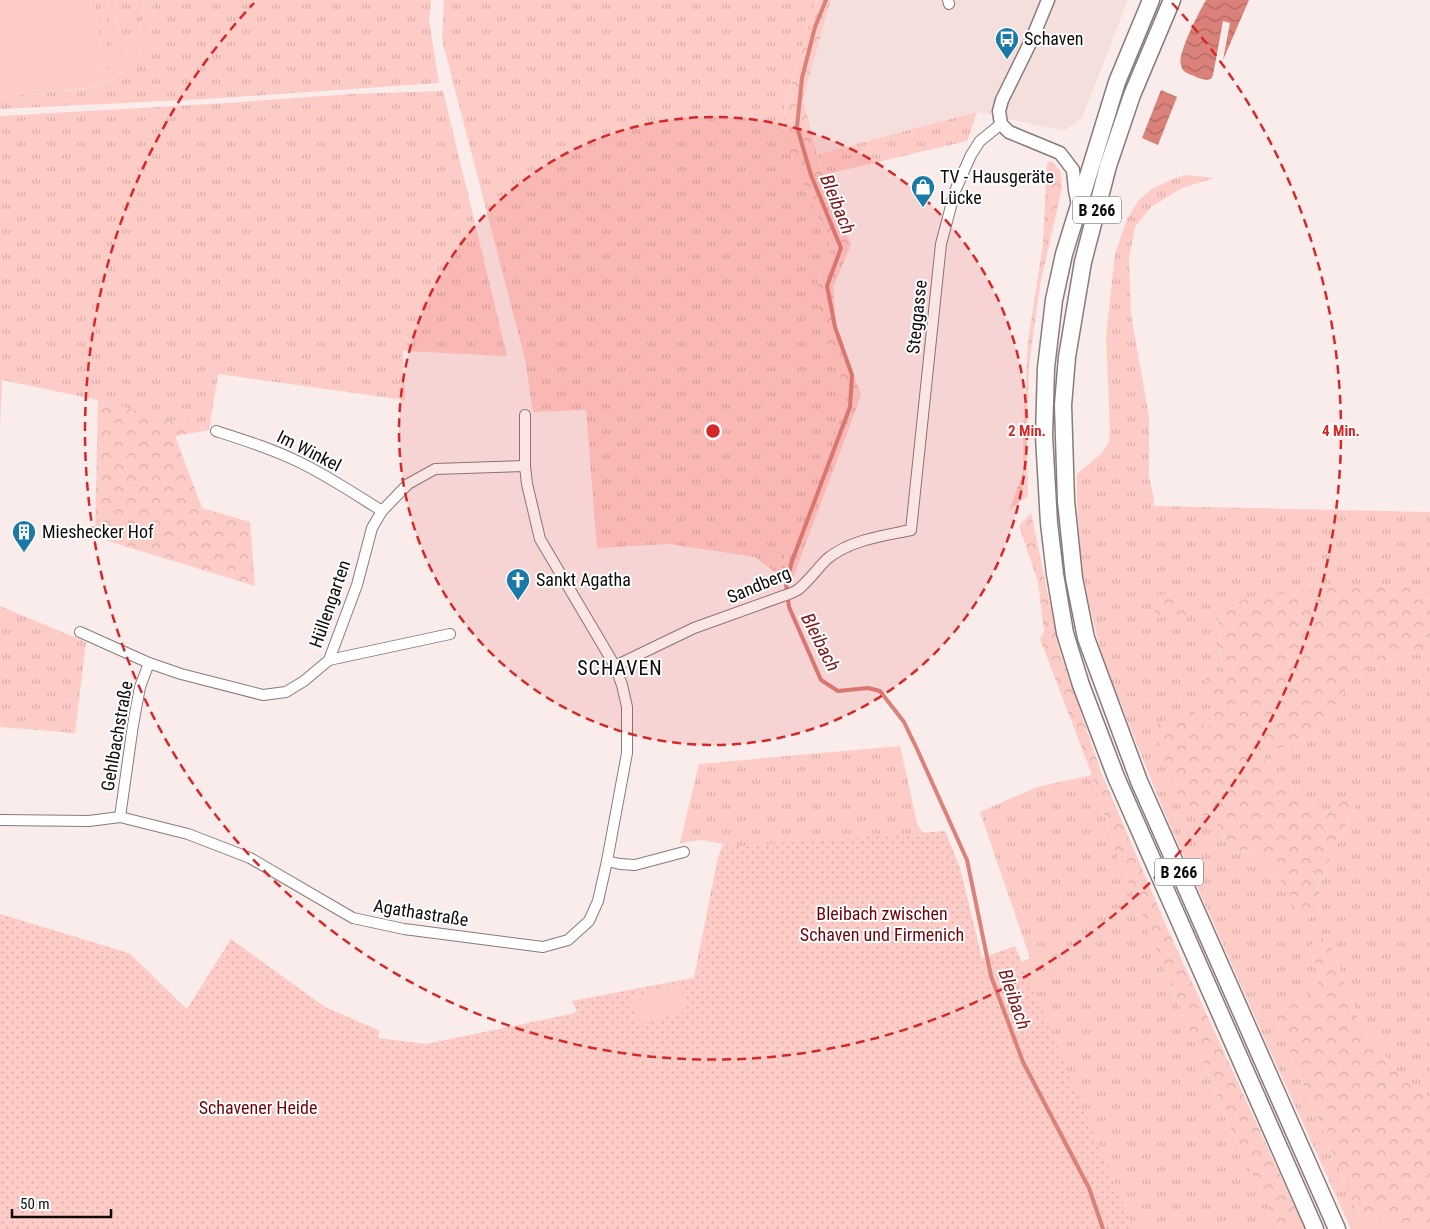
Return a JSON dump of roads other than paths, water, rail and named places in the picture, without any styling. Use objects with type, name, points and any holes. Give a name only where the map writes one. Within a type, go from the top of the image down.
[{"type":"main road","name":"B 266","points":[[1151,0],[1117,82],[1078,205],[1064,254],[1054,300],[1046,368],[1044,436],[1049,523],[1055,574],[1065,633],[1081,685],[1116,777],[1315,1229]]},
{"type":"main road","name":"B 266","points":[[1172,0],[1132,95],[1108,166],[1084,262],[1067,357],[1062,405],[1066,501],[1074,578],[1086,638],[1139,781],[1338,1229]]},
{"type":"street","points":[[1048,0],[1032,39],[1002,100],[999,111],[1001,124],[1009,132],[1060,152],[1073,170],[1078,205]]},
{"type":"street","name":"Steggasse","points":[[911,530],[940,244],[955,190],[971,155],[980,142],[1001,124]]},
{"type":"street","name":"Agathastraße","points":[[0,820],[89,821],[120,817],[188,834],[250,858],[353,918],[404,929],[543,947],[568,940],[590,921],[598,901],[627,753],[627,707],[615,666],[540,539],[525,466],[525,415]]},
{"type":"street","name":"Im Winkel","points":[[216,431],[264,447],[300,462],[382,511]]},
{"type":"street","name":"Hüllengarten","points":[[80,632],[149,663],[181,674],[263,695],[286,692],[304,681],[329,660],[357,585],[372,528],[382,511],[408,484],[435,469],[525,466]]},
{"type":"street","name":"Sandberg","points":[[615,666],[694,628],[797,590],[839,550],[868,539],[911,530]]},
{"type":"street","points":[[329,660],[450,634]]},
{"type":"street","name":"Gehlbachstraße","points":[[120,817],[140,687],[149,663]]},
{"type":"street","points":[[607,861],[635,865],[684,852]]},
{"type":"water","points":[[1206,0],[1249,0],[1223,60],[1230,23],[1223,21],[1213,75],[1211,79],[1206,80],[1185,72],[1181,60],[1189,33]]},
{"type":"water","points":[[1161,90],[1177,97],[1158,145],[1142,138]]},
{"type":"waterway","name":"Bleibach","points":[[826,0],[815,27],[802,78],[797,127],[811,175],[841,248],[827,286],[835,327],[852,375],[850,407],[792,561],[786,584],[789,607],[821,680],[838,691],[868,688],[880,691],[904,722],[967,860],[991,976],[1023,1062],[1089,1188],[1103,1229]]},
{"type":"place","name":"Schaven","points":[[1007,60]]},
{"type":"place","name":"TV - Hausgeräte Lücke","points":[[923,208]]},
{"type":"place","name":"Mieshecker Hof","points":[[24,553]]},
{"type":"place","name":"Sankt Agatha","points":[[518,601]]},
{"type":"district","name":"SCHAVEN","points":[[620,668]]},
{"type":"park label","name":"Bleibach zwischen Schaven und Firmenich","points":[[882,924]]},
{"type":"park label","name":"Schavener Heide","points":[[258,1108]]}]
